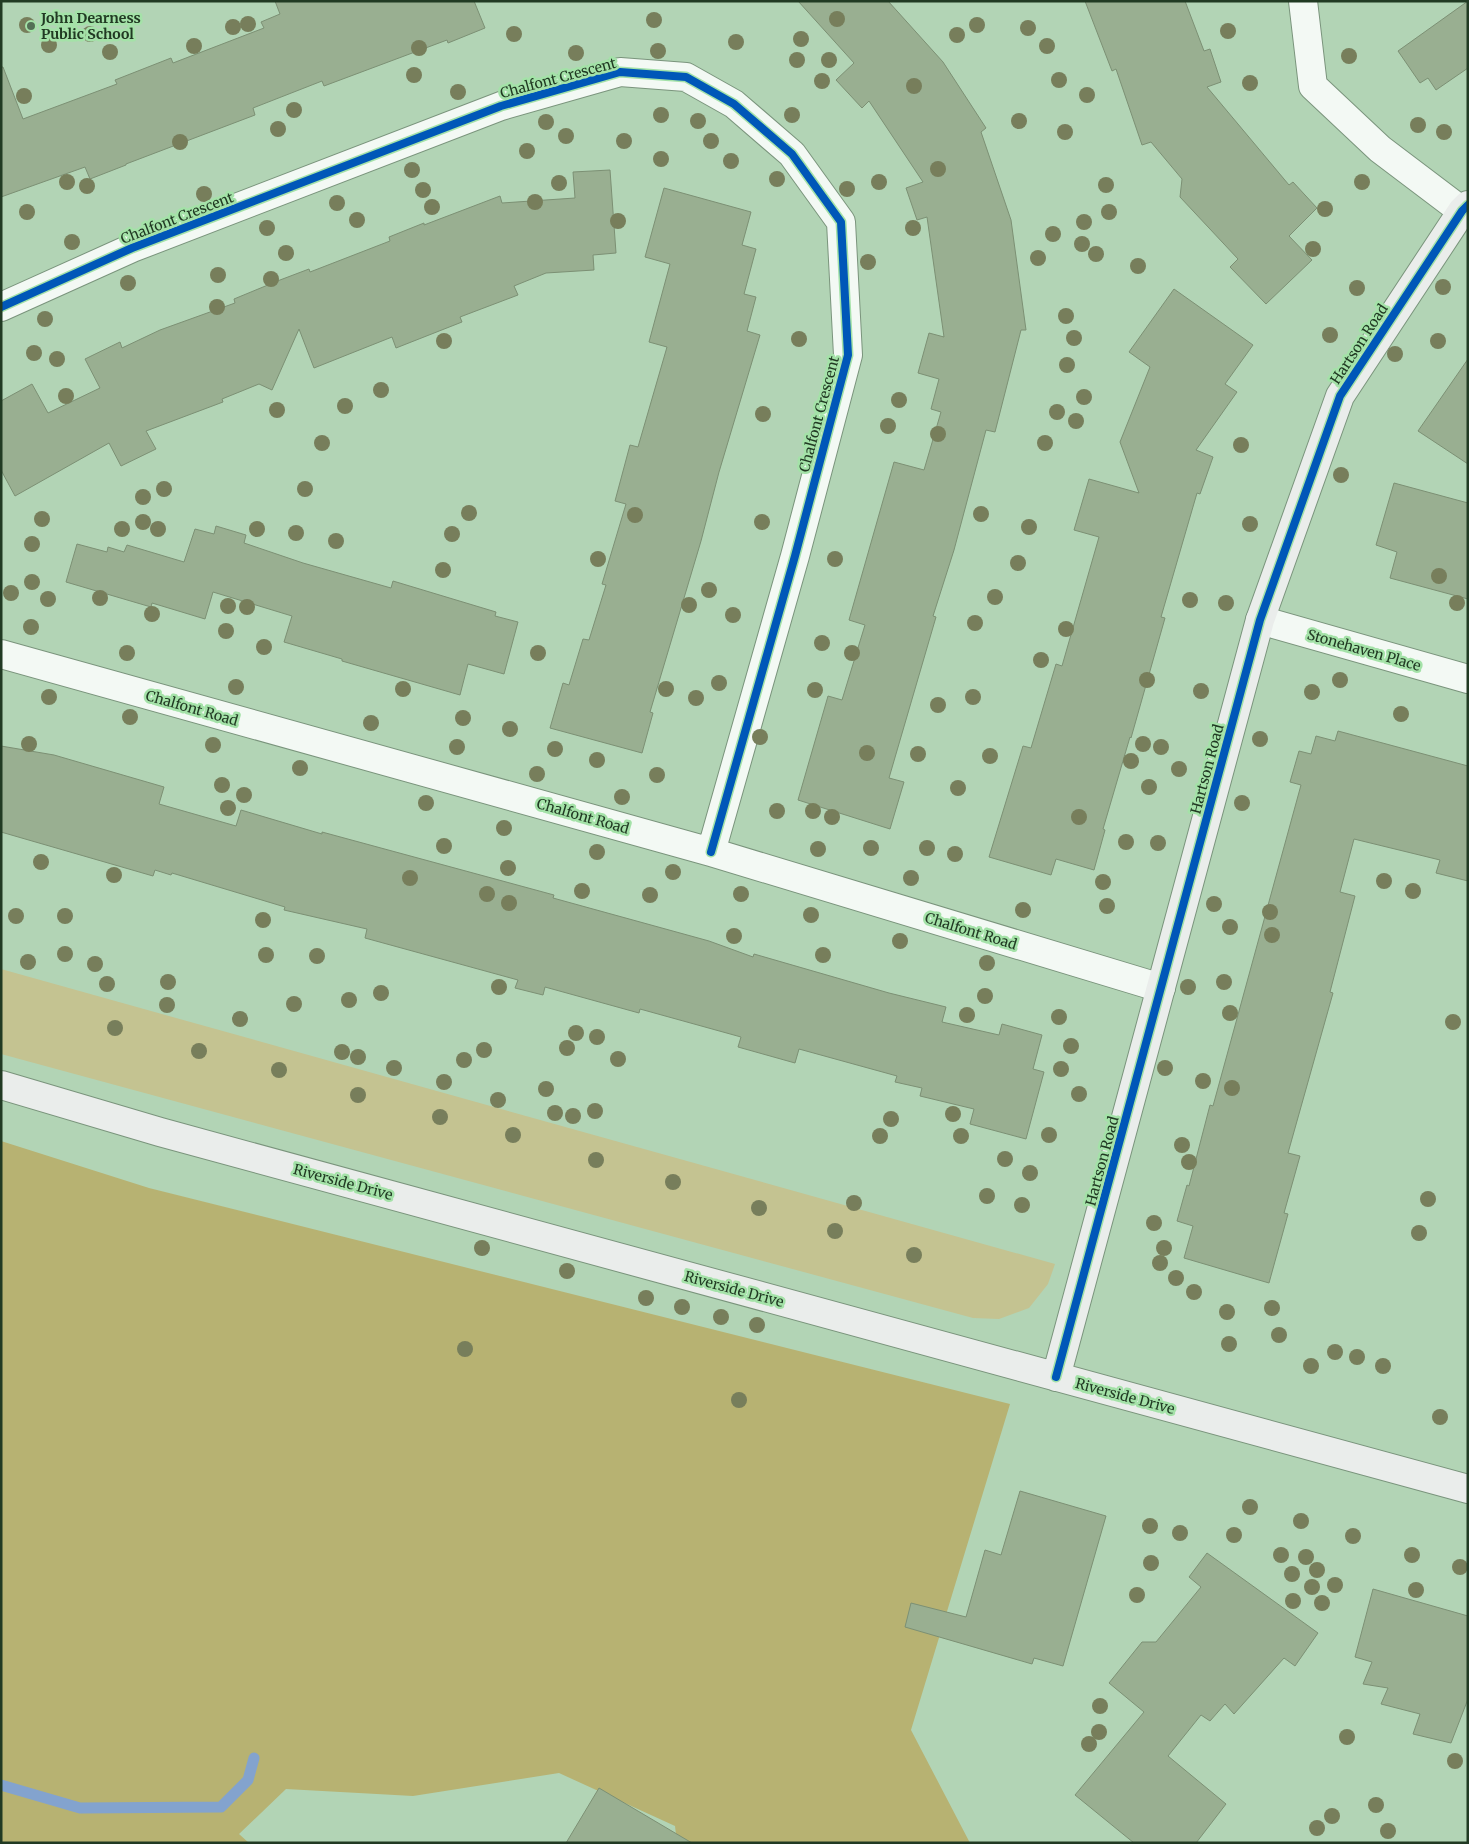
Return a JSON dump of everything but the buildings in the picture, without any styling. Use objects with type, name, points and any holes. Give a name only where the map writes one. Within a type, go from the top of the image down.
[{"type":"main road","name":"Hartson Road","points":[[1056,1377],[1260,620],[1340,396],[1465,208]]},
{"type":"main road","name":"Riverside Drive","points":[[1,1084],[160,1132],[1468,1489]]},
{"type":"street","points":[[1303,1],[1314,86],[1380,149],[1465,208]]},
{"type":"street","name":"Chalfont Crescent","points":[[1,307],[132,248],[501,106],[620,72],[686,76],[734,104],[792,154],[841,222],[848,354],[795,556],[711,852]]},
{"type":"street","name":"Stonehaven Place","points":[[1260,620],[1468,679]]},
{"type":"street","name":"Chalfont Road","points":[[1,654],[711,852],[1161,988]]},
{"type":"shaded area","points":[[1,969],[1055,1264],[1048,1284],[1029,1308],[999,1319],[973,1318],[1,1054]]},
{"type":"shaded area","points":[[1,1141],[149,1188],[1010,1404],[911,1730],[970,1843],[677,1843],[675,1826],[559,1773],[413,1796],[286,1789],[239,1834],[249,1843],[1,1843]]},
{"type":"waterway","points":[[1,1785],[80,1808],[221,1807],[248,1780],[254,1758]]},
{"type":"cycle path","points":[[1,307],[132,248],[501,106],[620,72],[686,77],[734,104],[792,154],[841,222],[848,355],[795,556],[711,852]]},
{"type":"cycle path","points":[[1056,1377],[1260,620],[1340,396],[1462,211],[1468,205]]},
{"type":"place","name":"John Dearness Public School","points":[[31,26]]}]
